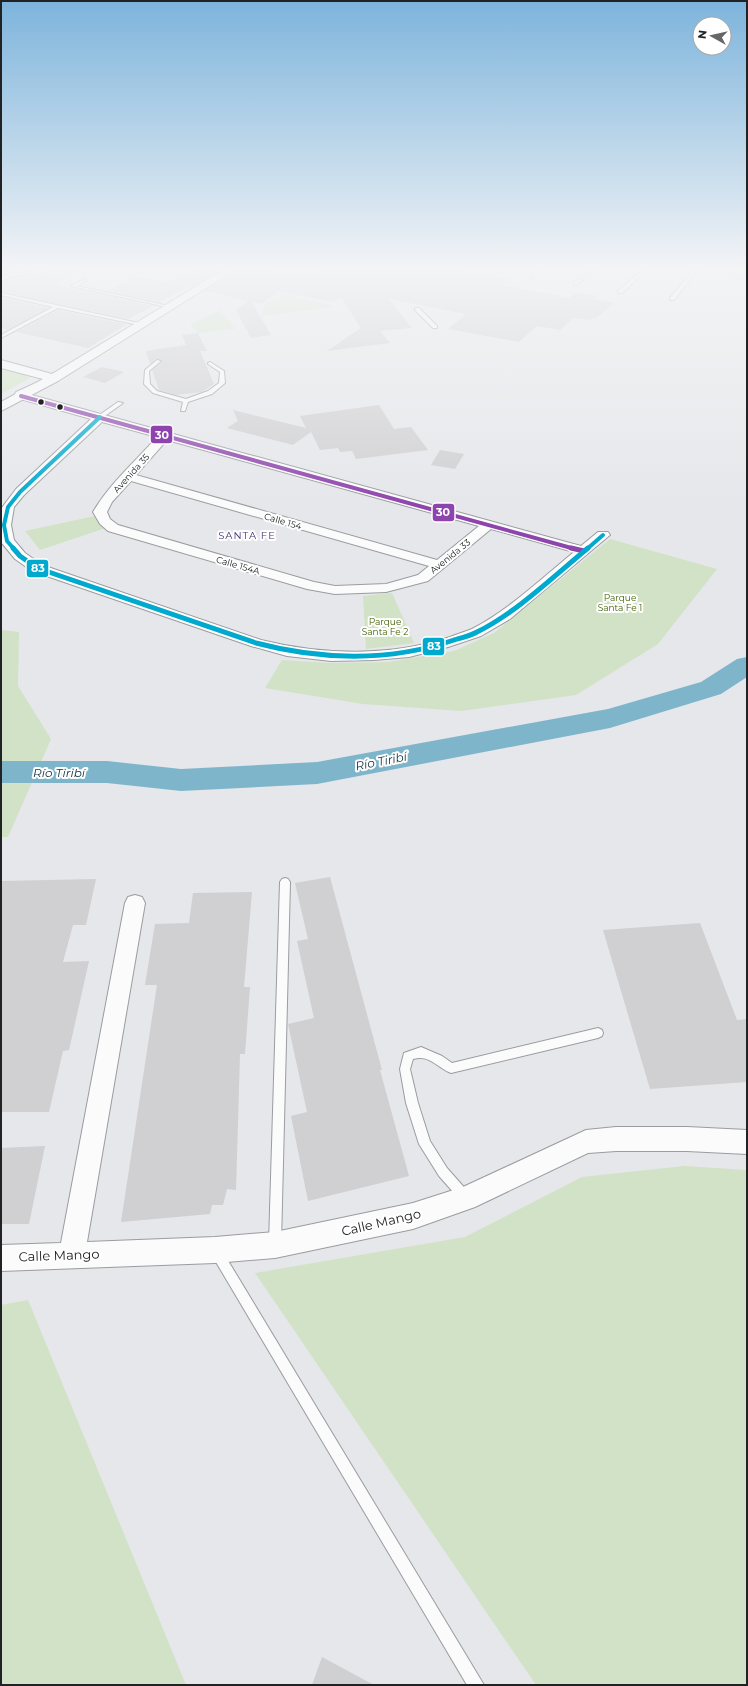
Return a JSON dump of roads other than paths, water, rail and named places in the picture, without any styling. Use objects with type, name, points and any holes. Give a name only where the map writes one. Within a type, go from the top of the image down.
[{"type":"main road","points":[[1,407],[98,349]]},
{"type":"main road","points":[[1,397],[53,376],[99,349]]},
{"type":"main road","points":[[1,364],[53,376]]},
{"type":"street","points":[[21,396],[584,551]]},
{"type":"street","points":[[100,417],[20,492],[8,507],[4,525],[7,541],[20,556],[37,568],[256,643],[287,651],[331,656],[374,655],[409,652],[476,633],[505,616],[603,535]]},
{"type":"street","name":"Avenida 35","points":[[100,512],[107,500],[127,476],[165,435]]},
{"type":"street","name":"Calle 154","points":[[127,476],[439,565]]},
{"type":"street","name":"Calle 154A","points":[[100,512],[105,521],[114,528],[312,586],[335,590],[386,588]]},
{"type":"street","name":"Avenida 33","points":[[386,588],[423,578],[488,525]]},
{"type":"street","points":[[72,1254],[135,903]]},
{"type":"street","name":"Calle Mango","points":[[1,1258],[72,1254],[215,1250],[275,1245],[413,1216],[466,1198],[586,1142],[616,1139],[679,1139],[747,1142]]},
{"type":"lane","points":[[159,361],[147,370],[147,384],[155,392],[186,401],[206,394],[222,383],[222,371],[210,363]]},
{"type":"lane","points":[[183,410],[186,401]]},
{"type":"lane","points":[[100,417],[120,403]]},
{"type":"lane","points":[[275,1245],[285,882]]},
{"type":"lane","points":[[466,1198],[443,1172],[425,1144],[412,1103],[405,1069],[408,1056],[421,1052],[438,1059],[451,1068],[598,1033]]},
{"type":"lane","points":[[215,1250],[476,1685]]},
{"type":"waterway","name":"Río Tiribí","points":[[1,772],[107,772],[181,780],[317,773],[610,718],[711,688],[747,665]]},
{"type":"district","name":"SANTA FE","points":[[247,535]]},
{"type":"park label","name":"Parque Santa Fe 1","points":[[620,602]]},
{"type":"park label","name":"Parque Santa Fe 2","points":[[385,626]]}]
